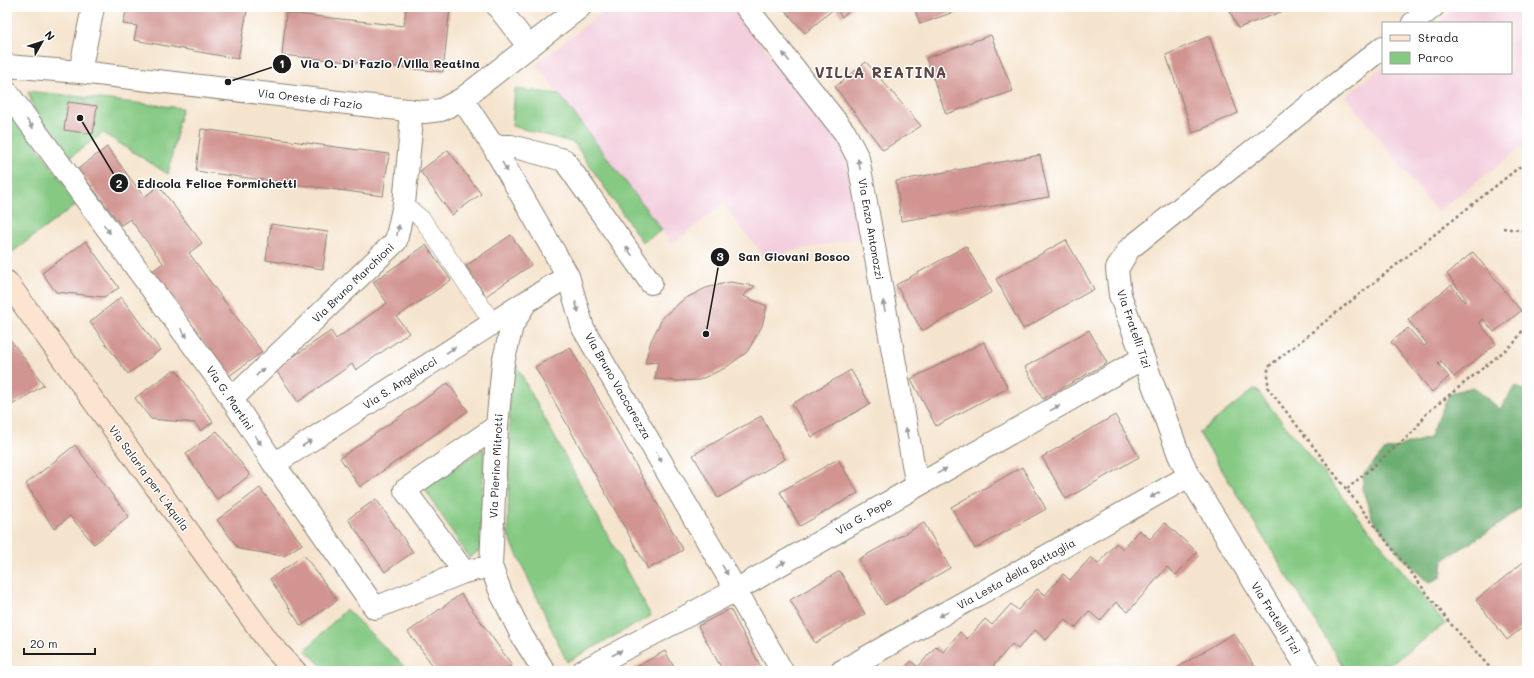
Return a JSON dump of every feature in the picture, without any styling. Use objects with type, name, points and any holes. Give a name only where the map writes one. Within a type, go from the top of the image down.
[{"type":"main road","name":"Via Salaria per L'Aquila","points":[[7,282],[271,645],[295,671]]},
{"type":"street","points":[[80,72],[93,7]]},
{"type":"street","points":[[498,7],[529,47]]},
{"type":"street","name":"Via Oreste di Fazio","points":[[11,68],[80,72],[424,112],[441,110],[462,99],[580,7]]},
{"type":"street","name":"Via Enzo Antonozzi","points":[[746,7],[845,133],[858,158],[917,486]]},
{"type":"street","points":[[1414,22],[1433,7]]},
{"type":"street","name":"Via Fratelli Tizi","points":[[1309,671],[1189,476],[1179,455],[1120,295],[1117,269],[1129,249],[1382,48]]},
{"type":"street","name":"Via G. Martini","points":[[7,92],[232,399],[274,464],[375,608],[464,572],[491,566]]},
{"type":"street","name":"Via Bruno Vaccarezza","points":[[462,99],[493,146],[568,276],[584,328],[782,671]]},
{"type":"street","name":"Via Bruno Marchioni","points":[[232,399],[396,241],[404,204],[411,130],[409,110]]},
{"type":"street","points":[[493,146],[511,146],[564,160],[651,283]]},
{"type":"street","points":[[404,204],[423,220],[494,323]]},
{"type":"street","name":"Via Pierino Mitrotti","points":[[544,671],[522,636],[491,566],[497,426],[503,363],[512,326],[526,302],[568,276]]},
{"type":"street","name":"Via S. Angelucci","points":[[274,464],[526,302]]},
{"type":"street","name":"Via G. Pepe","points":[[583,671],[736,590],[1143,358]]},
{"type":"street","points":[[464,572],[405,490],[497,426]]},
{"type":"street","name":"Via Lesta della Battaglia","points":[[842,671],[1189,476]]},
{"type":"path","points":[[1493,671],[1450,623],[1268,388],[1268,367],[1527,161]]},
{"type":"path","points":[[1503,228],[1526,231]]},
{"type":"path","points":[[1347,489],[1414,431],[1427,413],[1514,343],[1527,324]]},
{"type":"shaded area","points":[[609,7],[731,7],[813,108],[843,148],[861,237],[764,257],[723,204],[671,245],[662,230],[536,64]]},
{"type":"shaded area","points":[[1457,7],[1527,7],[1527,143],[1437,212],[1346,96],[1382,67],[1382,74],[1512,74],[1512,22],[1438,22]]},
{"type":"green space","points":[[515,89],[559,94],[662,230],[642,242],[574,143],[512,126]]},
{"type":"green space","points":[[28,91],[182,108],[168,174],[103,133],[69,158],[35,113]]},
{"type":"green space","points":[[7,105],[78,203],[7,256]]},
{"type":"green space","points":[[516,365],[651,616],[567,662],[508,535],[510,377]]},
{"type":"green space","points":[[1516,386],[1527,392],[1527,502],[1500,524],[1443,560],[1441,577],[1428,583],[1403,558],[1373,520],[1362,488],[1364,474],[1384,451],[1429,438],[1450,393],[1473,387],[1500,409]]},
{"type":"green space","points":[[1255,388],[1445,624],[1381,671],[1346,671],[1199,433]]},
{"type":"green space","points":[[484,448],[480,550],[469,558],[424,488]]},
{"type":"green space","points":[[346,609],[405,667],[401,671],[327,671],[305,650]]},
{"type":"building","points":[[127,7],[223,7],[247,11],[238,59],[134,40],[137,26],[123,24]]},
{"type":"building","points":[[406,7],[450,7],[443,72],[282,55],[286,13],[404,26]]},
{"type":"building","points":[[854,7],[842,17],[835,8],[805,33],[783,8]]},
{"type":"building","points":[[914,7],[968,7],[920,24]]},
{"type":"building","points":[[1228,7],[1294,7],[1238,28]]},
{"type":"building","points":[[7,11],[11,17],[7,20]]},
{"type":"building","points":[[991,35],[1013,91],[946,114],[926,58]]},
{"type":"building","points":[[1209,36],[1238,113],[1193,133],[1166,55]]},
{"type":"building","points":[[866,62],[921,126],[883,150],[835,87]]},
{"type":"building","points":[[68,102],[97,106],[93,134],[64,130]]},
{"type":"building","points":[[201,129],[389,154],[383,196],[196,171]]},
{"type":"building","points":[[107,147],[144,197],[159,186],[202,243],[189,253],[262,352],[229,376],[151,272],[163,263],[130,219],[121,225],[78,169]]},
{"type":"building","points":[[448,150],[481,194],[452,215],[420,171]]},
{"type":"building","points":[[1040,155],[1049,197],[901,221],[896,181]]},
{"type":"building","points":[[271,224],[328,232],[323,269],[266,260]]},
{"type":"building","points":[[511,235],[531,265],[486,296],[466,266]]},
{"type":"building","points":[[1066,240],[1094,289],[1023,329],[996,279]]},
{"type":"building","points":[[86,241],[119,288],[104,297],[56,292],[42,273]]},
{"type":"building","points":[[426,245],[451,280],[397,317],[409,333],[356,370],[352,364],[298,402],[275,369],[331,331],[336,339],[387,303],[373,282]]},
{"type":"building","points":[[966,246],[992,292],[922,331],[896,285]]},
{"type":"building","points":[[1473,252],[1521,311],[1494,332],[1483,319],[1479,322],[1496,344],[1454,377],[1441,361],[1438,364],[1449,377],[1432,392],[1391,342],[1408,328],[1424,346],[1427,344],[1408,320],[1451,285],[1465,302],[1467,300],[1447,274]]},
{"type":"building","points":[[730,282],[755,286],[743,296],[767,306],[762,326],[747,352],[725,368],[699,380],[676,381],[655,379],[658,362],[645,363],[651,341],[663,317],[684,299],[706,288]]},
{"type":"building","points":[[121,297],[160,350],[128,374],[90,322]]},
{"type":"building","points":[[1089,330],[1107,363],[1043,399],[1025,367]]},
{"type":"building","points":[[7,335],[44,385],[7,408]]},
{"type":"building","points":[[984,342],[1008,388],[936,426],[911,379]]},
{"type":"building","points":[[570,347],[683,550],[648,569],[535,367]]},
{"type":"building","points":[[851,370],[870,404],[812,437],[792,404]]},
{"type":"building","points":[[172,371],[177,371],[213,422],[201,431],[195,423],[151,419],[135,398]]},
{"type":"building","points":[[448,383],[468,411],[360,487],[340,458]]},
{"type":"building","points":[[1115,415],[1139,457],[1066,499],[1042,457]]},
{"type":"building","points":[[761,416],[785,459],[718,498],[693,455]]},
{"type":"building","points":[[217,431],[250,475],[217,500],[186,454]]},
{"type":"building","points":[[75,445],[129,517],[94,544],[70,516],[54,529],[26,484]]},
{"type":"building","points":[[838,459],[858,493],[800,526],[780,492]]},
{"type":"building","points":[[1022,467],[1046,509],[975,549],[951,507]]},
{"type":"building","points":[[260,488],[302,544],[284,556],[239,549],[217,520]]},
{"type":"building","points":[[376,499],[413,552],[385,572],[348,519]]},
{"type":"building","points":[[924,523],[950,568],[885,605],[859,559]]},
{"type":"building","points":[[1165,523],[1197,552],[1176,575],[1167,567],[1128,612],[1116,602],[1100,621],[1089,611],[1075,628],[1065,619],[1046,640],[1035,630],[1018,649],[1012,644],[989,671],[902,671],[911,661],[918,667],[936,646],[943,652],[960,632],[967,639],[985,619],[992,625],[1011,604],[1018,610],[1037,589],[1045,595],[1063,574],[1070,580],[1091,557],[1098,564],[1116,543],[1123,549],[1139,530],[1150,539]]},
{"type":"building","points":[[304,555],[337,600],[301,626],[270,579]]},
{"type":"building","points":[[1527,559],[1527,624],[1507,640],[1476,600]]},
{"type":"building","points":[[840,571],[865,614],[815,643],[790,600]]},
{"type":"building","points":[[461,594],[512,665],[505,671],[437,671],[408,632]]},
{"type":"building","points":[[730,609],[763,671],[723,671],[698,626]]},
{"type":"building","points":[[1234,633],[1257,671],[1172,671]]},
{"type":"building","points":[[665,651],[676,671],[629,671]]},
{"type":"place","name":"Via O. Di Fazio /Villa Reatina","points":[[228,82]]},
{"type":"place","name":"Edicola Felice Formichetti","points":[[80,118]]},
{"type":"place","name":"San Giovani Bosco","points":[[706,334]]},
{"type":"district","name":"VILLA REATINA","points":[[881,73]]}]
